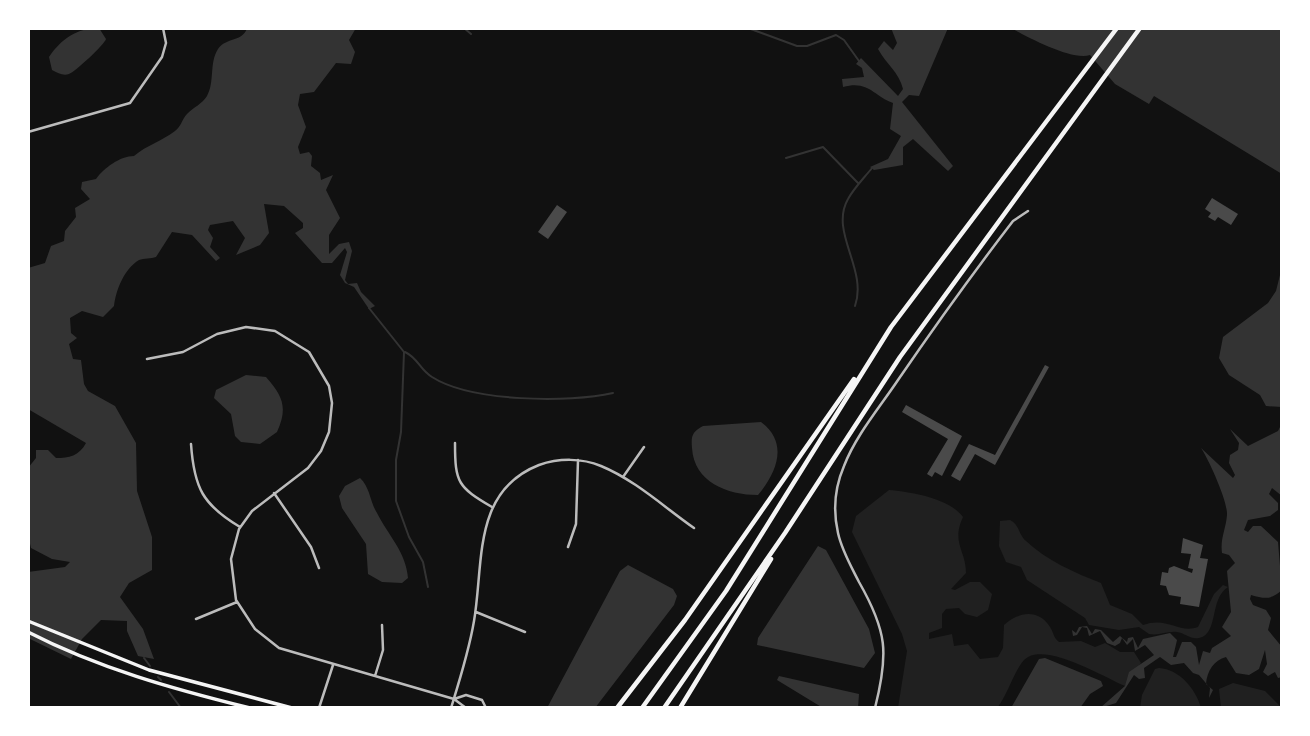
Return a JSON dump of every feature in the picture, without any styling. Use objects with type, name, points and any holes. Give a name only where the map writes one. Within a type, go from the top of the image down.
[{"type":"highway","points":[[617,708],[693,610],[891,327],[1117,28]]},
{"type":"highway","points":[[664,708],[785,533],[852,426],[979,245],[1140,28]]},
{"type":"highway","points":[[642,708],[726,591],[833,413]]},
{"type":"highway","points":[[680,708],[747,602],[785,533]]},
{"type":"main road","points":[[28,621],[94,650],[149,670],[292,708]]},
{"type":"main road","points":[[28,632],[88,660],[151,682],[250,708]]},
{"type":"street","points":[[28,132],[130,103],[162,57],[166,43],[163,28]]},
{"type":"street","points":[[875,708],[885,671],[884,639],[877,613],[846,559],[839,537],[835,501],[840,477],[860,437],[934,327],[1013,220],[1028,211]]},
{"type":"street","points":[[147,359],[183,352],[217,334],[246,327],[282,334],[309,352],[329,386],[332,403],[331,426],[315,460],[252,511],[240,527],[231,559],[237,602],[255,629],[272,643],[332,665],[454,699],[466,708]]},
{"type":"street","points":[[455,443],[455,473],[461,486],[492,507]]},
{"type":"street","points":[[191,444],[195,478],[203,496],[219,514],[240,527]]},
{"type":"street","points":[[623,477],[644,447]]},
{"type":"street","points":[[568,547],[576,524],[578,460]]},
{"type":"street","points":[[452,708],[470,650],[483,532],[492,507],[508,485],[524,472],[550,462],[578,460],[601,465],[623,477],[694,528]]},
{"type":"street","points":[[274,494],[311,547],[319,568]]},
{"type":"street","points":[[196,619],[237,602]]},
{"type":"street","points":[[476,612],[525,632]]},
{"type":"street","points":[[375,676],[383,650],[382,625]]},
{"type":"street","points":[[319,708],[332,665]]},
{"type":"street","points":[[454,699],[466,695],[482,700],[486,708]]},
{"type":"shaded area","points":[[99,28],[106,39],[83,63],[67,75],[52,70],[49,57],[64,40],[77,32]]},
{"type":"shaded area","points":[[247,28],[356,28],[349,40],[355,52],[351,64],[336,63],[314,92],[300,94],[298,105],[306,127],[298,147],[300,154],[309,152],[312,156],[311,166],[320,173],[321,180],[333,175],[326,190],[340,218],[329,235],[329,254],[339,244],[349,242],[352,251],[345,280],[348,284],[357,283],[361,292],[375,306],[369,309],[354,287],[345,283],[340,275],[347,252],[345,248],[332,263],[322,263],[295,233],[303,228],[303,223],[284,206],[264,204],[269,233],[260,245],[236,255],[245,238],[233,221],[210,225],[208,230],[213,238],[210,247],[220,258],[216,261],[192,235],[172,232],[156,257],[139,260],[129,269],[119,287],[114,306],[103,317],[82,311],[70,318],[71,333],[77,338],[69,344],[73,359],[81,360],[84,384],[88,391],[115,406],[136,443],[137,491],[152,537],[152,570],[129,583],[120,597],[143,629],[154,659],[138,656],[127,631],[127,621],[101,620],[82,639],[71,659],[28,638],[28,572],[65,567],[70,562],[52,559],[31,548],[28,535],[28,468],[36,458],[36,450],[48,450],[56,458],[65,457],[77,453],[86,443],[28,409],[28,268],[45,263],[51,246],[64,241],[65,231],[76,217],[75,208],[90,199],[81,189],[82,182],[96,179],[113,163],[134,156],[177,129],[187,114],[207,96],[218,49],[242,36]]},
{"type":"shaded area","points":[[891,28],[948,28],[919,96],[909,95],[902,102],[953,166],[948,171],[913,139],[903,147],[903,165],[874,170],[870,167],[888,159],[901,136],[890,129],[893,103],[865,87],[843,87],[842,79],[864,77],[862,68],[856,64],[861,58],[898,96],[903,89],[901,83],[878,49],[884,41],[893,50],[897,43]]},
{"type":"shaded area","points":[[1011,28],[1282,28],[1282,174],[1154,96],[1149,104],[1115,84],[1090,55],[1072,55]]},
{"type":"shaded area","points":[[1282,267],[1282,407],[1266,406],[1260,395],[1229,375],[1219,358],[1223,337],[1268,303],[1276,291]]},
{"type":"shaded area","points":[[246,375],[266,377],[282,403],[282,416],[277,432],[260,444],[241,442],[235,436],[231,414],[214,398],[216,390]]},
{"type":"shaded area","points":[[761,422],[775,439],[777,458],[770,477],[758,495],[724,489],[706,478],[694,460],[692,440],[696,430],[703,426]]},
{"type":"shaded area","points":[[1282,423],[1282,496],[1272,488],[1269,494],[1278,503],[1278,510],[1270,516],[1248,520],[1244,530],[1248,532],[1253,526],[1261,526],[1278,542],[1282,590],[1271,597],[1251,595],[1250,599],[1253,605],[1266,610],[1271,618],[1268,630],[1282,647],[1282,677],[1278,678],[1275,672],[1268,676],[1263,672],[1267,664],[1265,650],[1259,669],[1249,675],[1236,673],[1226,657],[1222,658],[1212,667],[1206,683],[1184,663],[1171,665],[1160,657],[1144,668],[1145,678],[1139,679],[1134,675],[1116,703],[1100,708],[1125,686],[1129,672],[1154,655],[1145,645],[1135,651],[1133,639],[1127,645],[1122,638],[1115,646],[1107,643],[1100,631],[1089,636],[1087,628],[1082,627],[1077,635],[1073,636],[1072,630],[1076,633],[1079,627],[1087,626],[1092,634],[1095,629],[1101,630],[1113,642],[1120,636],[1127,642],[1128,638],[1133,637],[1138,648],[1143,639],[1170,633],[1177,640],[1173,657],[1176,657],[1182,642],[1191,642],[1196,647],[1199,665],[1203,651],[1210,653],[1212,648],[1231,636],[1222,627],[1231,612],[1227,571],[1235,563],[1229,555],[1222,553],[1226,509],[1217,481],[1201,448],[1233,478],[1235,475],[1229,463],[1230,455],[1238,450],[1239,443],[1230,429],[1248,446],[1278,431]]},
{"type":"shaded area","points":[[360,478],[404,560],[408,578],[402,583],[382,582],[368,574],[366,544],[342,508],[339,496],[345,486]]},
{"type":"shaded area","points":[[889,490],[929,497],[957,510],[963,517],[958,533],[966,573],[951,589],[955,590],[970,582],[980,582],[992,594],[988,610],[977,617],[965,614],[959,608],[946,609],[942,614],[942,628],[929,633],[929,639],[952,634],[954,646],[968,644],[980,659],[998,657],[1003,648],[1004,625],[1015,617],[1034,615],[1045,621],[1059,642],[1081,641],[1095,647],[1105,643],[1120,652],[1134,652],[1141,663],[1125,686],[1074,662],[1045,654],[1033,655],[1020,665],[997,708],[898,708],[907,651],[902,634],[852,532],[856,516]]},
{"type":"shaded area","points":[[1010,520],[1034,548],[1061,565],[1101,583],[1110,605],[1132,614],[1143,625],[1159,622],[1191,629],[1198,627],[1214,594],[1223,585],[1228,587],[1218,599],[1209,630],[1199,638],[1177,632],[1149,634],[1139,627],[1119,630],[1089,625],[1085,618],[1027,580],[1021,567],[1006,562],[999,546],[1000,521]]},
{"type":"shaded area","points":[[818,546],[826,550],[869,629],[875,653],[864,668],[757,645],[758,638]]},
{"type":"shaded area","points":[[628,565],[673,589],[677,596],[674,605],[595,708],[547,708],[620,571]]},
{"type":"shaded area","points":[[1045,658],[1101,681],[1103,686],[1090,694],[1080,708],[1011,708],[1039,659]]},
{"type":"shaded area","points":[[1155,669],[1173,672],[1186,681],[1201,708],[1140,708],[1142,695]]},
{"type":"shaded area","points":[[779,676],[859,694],[858,708],[823,708],[777,680]]},
{"type":"shaded area","points":[[1233,683],[1265,691],[1282,708],[1221,708],[1219,689]]},
{"type":"building","points":[[1212,198],[1238,214],[1231,225],[1218,217],[1215,221],[1208,217],[1211,213],[1205,209]]},
{"type":"building","points":[[557,205],[567,212],[548,239],[538,232]]},
{"type":"building","points":[[1045,365],[1049,367],[995,465],[975,454],[960,481],[951,476],[969,444],[995,455]]},
{"type":"building","points":[[906,405],[962,436],[942,476],[935,472],[932,477],[927,474],[948,439],[902,412]]},
{"type":"building","points":[[1183,538],[1203,545],[1200,558],[1208,559],[1199,607],[1180,604],[1181,597],[1169,595],[1166,586],[1160,585],[1162,572],[1168,573],[1169,568],[1174,566],[1192,573],[1193,569],[1188,568],[1191,554],[1181,553]]},
{"type":"waterway","points":[[464,28],[471,34]]},
{"type":"waterway","points":[[748,28],[797,46],[807,46],[836,35],[844,40],[859,61]]},
{"type":"waterway","points":[[786,158],[823,147],[858,183]]},
{"type":"waterway","points":[[855,306],[857,278],[845,238],[843,212],[850,195],[872,168]]},
{"type":"waterway","points":[[369,308],[404,352],[401,432],[396,460],[396,501],[409,537],[423,562],[428,587]]},
{"type":"waterway","points":[[405,352],[432,377],[449,385],[495,396],[547,399],[613,393]]},
{"type":"waterway","points":[[144,658],[150,666]]},
{"type":"waterway","points":[[158,677],[161,680]]},
{"type":"waterway","points":[[169,692],[181,708]]}]
